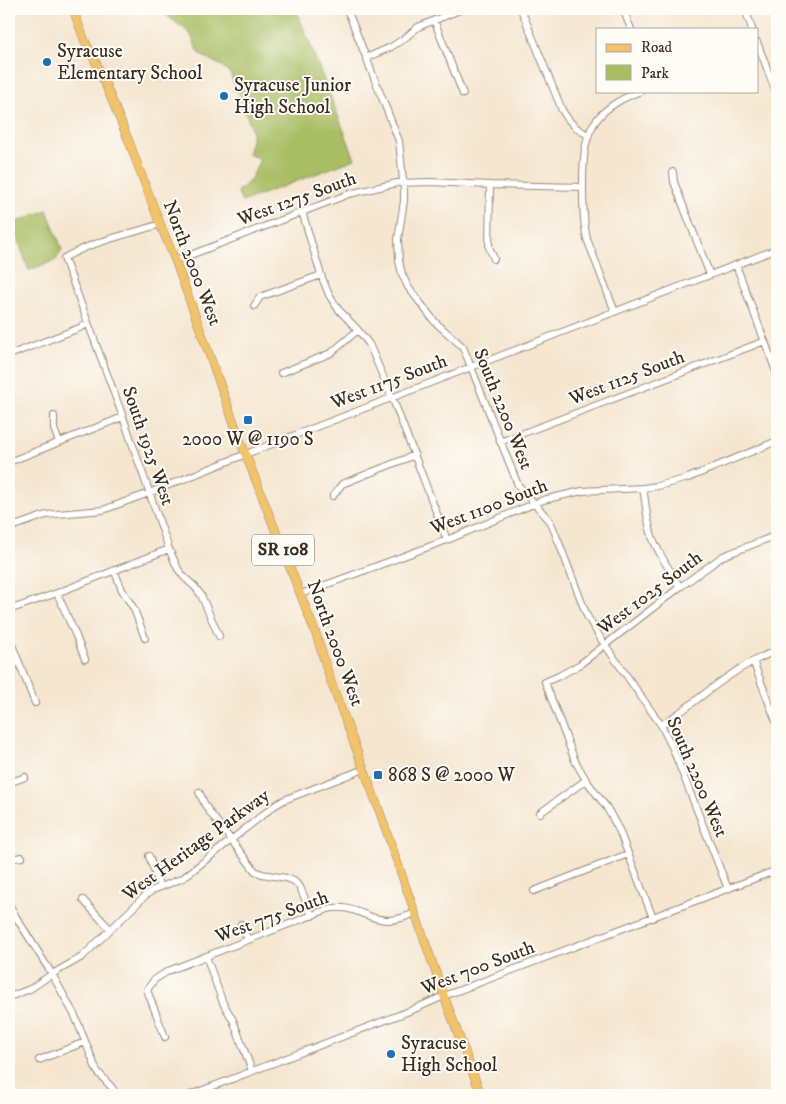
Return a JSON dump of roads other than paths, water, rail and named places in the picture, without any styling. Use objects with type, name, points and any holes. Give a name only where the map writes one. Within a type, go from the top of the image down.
[{"type":"main road","name":"North 2000 West","points":[[73,9],[84,39],[119,115],[175,260],[246,454],[301,594],[331,682],[378,807],[414,913],[481,1095]]},
{"type":"street","name":"South 2200 West","points":[[346,9],[399,141],[404,183],[404,201],[398,239],[402,274],[412,293],[435,322],[463,347],[518,485],[550,521],[587,616],[605,646],[661,725],[673,749],[728,889]]},
{"type":"street","points":[[366,58],[391,47],[418,27],[462,9]]},
{"type":"street","points":[[522,9],[562,110],[569,122],[588,135]]},
{"type":"street","points":[[623,9],[631,28]]},
{"type":"street","points":[[744,9],[752,28]]},
{"type":"street","points":[[434,20],[463,94]]},
{"type":"street","points":[[758,45],[777,95]]},
{"type":"street","points":[[615,312],[587,239],[584,226],[583,167],[585,147],[588,135],[597,118],[611,105],[639,92]]},
{"type":"street","points":[[673,172],[674,182],[710,275]]},
{"type":"street","name":"West 1275 South","points":[[175,260],[349,194],[397,184],[431,182],[583,187]]},
{"type":"street","points":[[490,185],[490,247],[494,259]]},
{"type":"street","points":[[302,212],[321,275],[338,309],[369,344],[415,455],[447,540]]},
{"type":"street","name":"South 1925 West","points":[[160,224],[116,236],[64,258],[123,417],[169,549],[178,570],[201,594],[219,636]]},
{"type":"street","name":"West 1175 South","points":[[9,528],[46,515],[103,510],[777,248]]},
{"type":"street","points":[[736,265],[777,374]]},
{"type":"street","points":[[254,306],[260,297],[321,275]]},
{"type":"street","points":[[9,355],[87,324]]},
{"type":"street","points":[[281,373],[331,353],[358,330]]},
{"type":"street","name":"West 1125 South","points":[[500,442],[765,341]]},
{"type":"street","points":[[54,416],[54,429],[59,442]]},
{"type":"street","points":[[9,462],[123,417]]},
{"type":"street","name":"West 1100 South","points":[[301,594],[447,540],[543,500],[582,491],[658,486],[688,478],[777,441]]},
{"type":"street","points":[[333,496],[342,484],[415,455]]},
{"type":"street","points":[[643,488],[652,537],[662,560],[680,587]]},
{"type":"street","name":"West 1025 South","points":[[586,780],[575,761],[545,682],[579,665],[723,556],[777,535]]},
{"type":"street","points":[[9,610],[169,549]]},
{"type":"street","points":[[114,570],[122,590],[134,609],[145,638]]},
{"type":"street","points":[[57,593],[86,659]]},
{"type":"street","points":[[9,637],[35,703]]},
{"type":"street","points":[[661,725],[672,719],[730,675],[753,661],[777,650]]},
{"type":"street","points":[[753,661],[777,724]]},
{"type":"street","name":"West Heritage Parkway","points":[[9,997],[30,989],[82,957],[146,895],[183,878],[284,800],[364,769]]},
{"type":"street","points":[[9,783],[25,777]]},
{"type":"street","points":[[540,813],[586,780],[607,808],[619,830],[653,918]]},
{"type":"street","points":[[199,792],[208,810],[258,873],[290,879],[298,884],[312,916]]},
{"type":"street","points":[[534,891],[628,854]]},
{"type":"street","points":[[149,856],[160,887]]},
{"type":"street","points":[[9,859],[22,857]]},
{"type":"street","name":"West 700 South","points":[[190,1095],[403,1014],[444,996],[777,870]]},
{"type":"street","points":[[83,900],[110,929]]},
{"type":"street","points":[[9,904],[52,974],[75,1016],[97,1071],[113,1089],[115,1095]]},
{"type":"street","name":"West 775 South","points":[[165,1037],[147,990],[154,980],[168,971],[328,909],[350,909],[371,917],[388,920],[414,913]]},
{"type":"street","points":[[9,920],[16,916]]},
{"type":"street","points":[[241,924],[248,940]]},
{"type":"street","points":[[206,956],[223,1003],[233,1020],[252,1071]]},
{"type":"street","points":[[39,1060],[85,1042]]},
{"type":"place","name":"Syracuse Elementary School","points":[[47,62]]},
{"type":"place","name":"Syracuse Junior High School","points":[[224,96]]},
{"type":"place","name":"2000 W @ 1190 S","points":[[248,420]]},
{"type":"place","name":"868 S @ 2000 W","points":[[378,775]]},
{"type":"place","name":"Syracuse High School","points":[[391,1054]]}]
